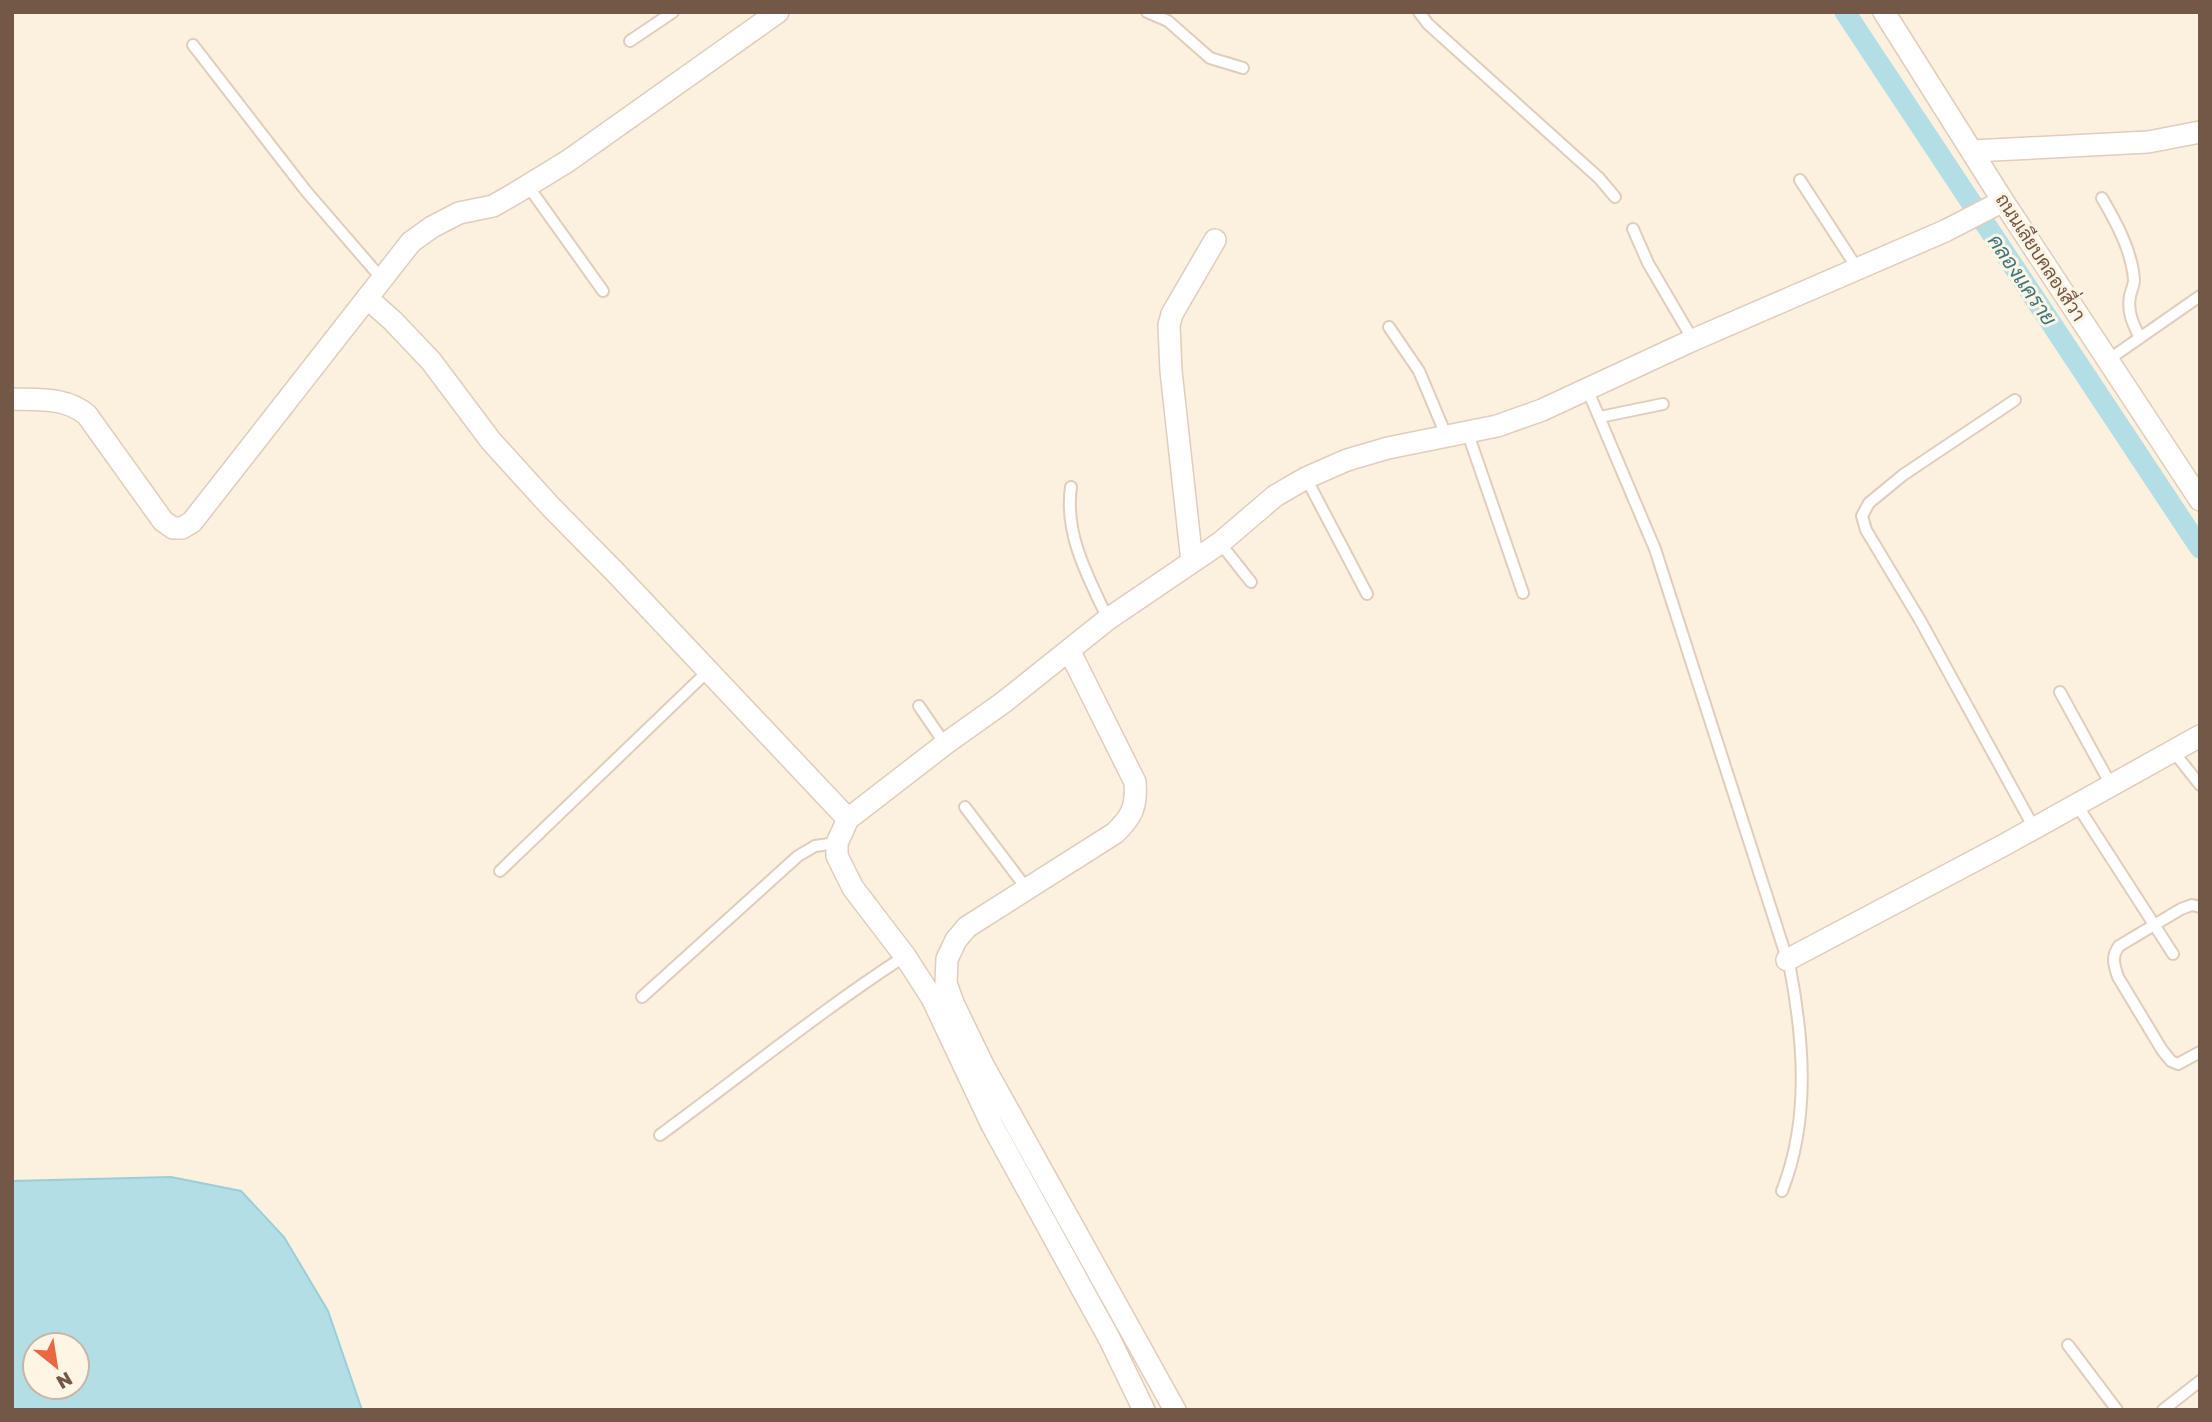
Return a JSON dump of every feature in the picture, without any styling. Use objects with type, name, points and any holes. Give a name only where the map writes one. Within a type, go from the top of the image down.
[{"type":"street","points":[[12,399],[66,402],[79,408],[87,415],[163,521],[173,528],[182,528],[192,522],[411,242],[458,213],[493,206],[528,186],[778,12]]},
{"type":"street","name":"ถนนเลียบคลองสี่วา","points":[[1884,12],[1973,151],[1994,206],[2108,360],[2200,500]]},
{"type":"street","points":[[1973,151],[2148,142],[2200,132]]},
{"type":"street","points":[[1144,1410],[1109,1339],[992,1125],[932,998],[905,956],[853,888],[837,856],[837,843],[848,819],[1004,702],[1108,619],[1220,543],[1275,496],[1306,478],[1347,460],[1388,448],[1497,426],[1588,391],[1693,340],[1945,232],[1994,206]]},
{"type":"street","points":[[1192,562],[1171,371],[1169,325],[1172,314],[1215,240]]},
{"type":"street","points":[[367,298],[431,361],[491,442],[525,479],[848,819]]},
{"type":"street","points":[[1069,650],[1135,782],[1137,799],[1128,821],[1115,833],[967,927],[956,940],[947,959],[946,983],[983,1065],[1175,1410]]},
{"type":"street","points":[[1787,960],[2200,736]]},
{"type":"lane","points":[[630,41],[673,12]]},
{"type":"lane","points":[[1147,12],[1168,21],[1210,58],[1243,68]]},
{"type":"lane","points":[[1419,12],[1428,24],[1599,178],[1615,197]]},
{"type":"lane","points":[[193,45],[306,191],[382,279]]},
{"type":"lane","points":[[1800,180],[1857,268]]},
{"type":"lane","points":[[528,186],[603,291]]},
{"type":"lane","points":[[2102,198],[2119,228],[2129,258],[2134,282],[2129,308],[2131,321],[2140,338]]},
{"type":"lane","points":[[1633,229],[1648,263],[1693,340]]},
{"type":"lane","points":[[2108,360],[2200,296]]},
{"type":"lane","points":[[1389,327],[1423,379],[1446,435]]},
{"type":"lane","points":[[1588,391],[1656,549],[1787,960],[1799,1016],[1801,1113],[1796,1146],[1782,1191]]},
{"type":"lane","points":[[2015,400],[1903,475],[1869,503],[1862,516],[1866,530],[1920,620],[2034,828]]},
{"type":"lane","points":[[1600,417],[1663,404]]},
{"type":"lane","points":[[1467,431],[1522,593]]},
{"type":"lane","points":[[1306,478],[1367,594]]},
{"type":"lane","points":[[1071,487],[1068,508],[1074,539],[1085,571],[1108,619]]},
{"type":"lane","points":[[1220,543],[1251,582]]},
{"type":"lane","points":[[500,870],[708,671]]},
{"type":"lane","points":[[2060,692],[2110,785]]},
{"type":"lane","points":[[919,706],[945,744]]},
{"type":"lane","points":[[2174,751],[2200,785]]},
{"type":"lane","points":[[2077,805],[2173,954]]},
{"type":"lane","points":[[965,807],[1027,890]]},
{"type":"lane","points":[[642,997],[798,856],[815,846],[837,843]]},
{"type":"lane","points":[[2200,907],[2192,905],[2181,909],[2119,946],[2113,954],[2118,977],[2171,1061],[2178,1064],[2200,1052]]},
{"type":"lane","points":[[660,1135],[820,1013],[905,956]]},
{"type":"lane","points":[[2068,1345],[2117,1410]]},
{"type":"lane","points":[[2163,1410],[2200,1381]]},
{"type":"water","points":[[171,1177],[241,1191],[284,1237],[328,1311],[362,1410],[12,1410],[12,1181]]},
{"type":"waterway","name":"คลองเเคราย","points":[[1845,12],[2200,548]]}]
